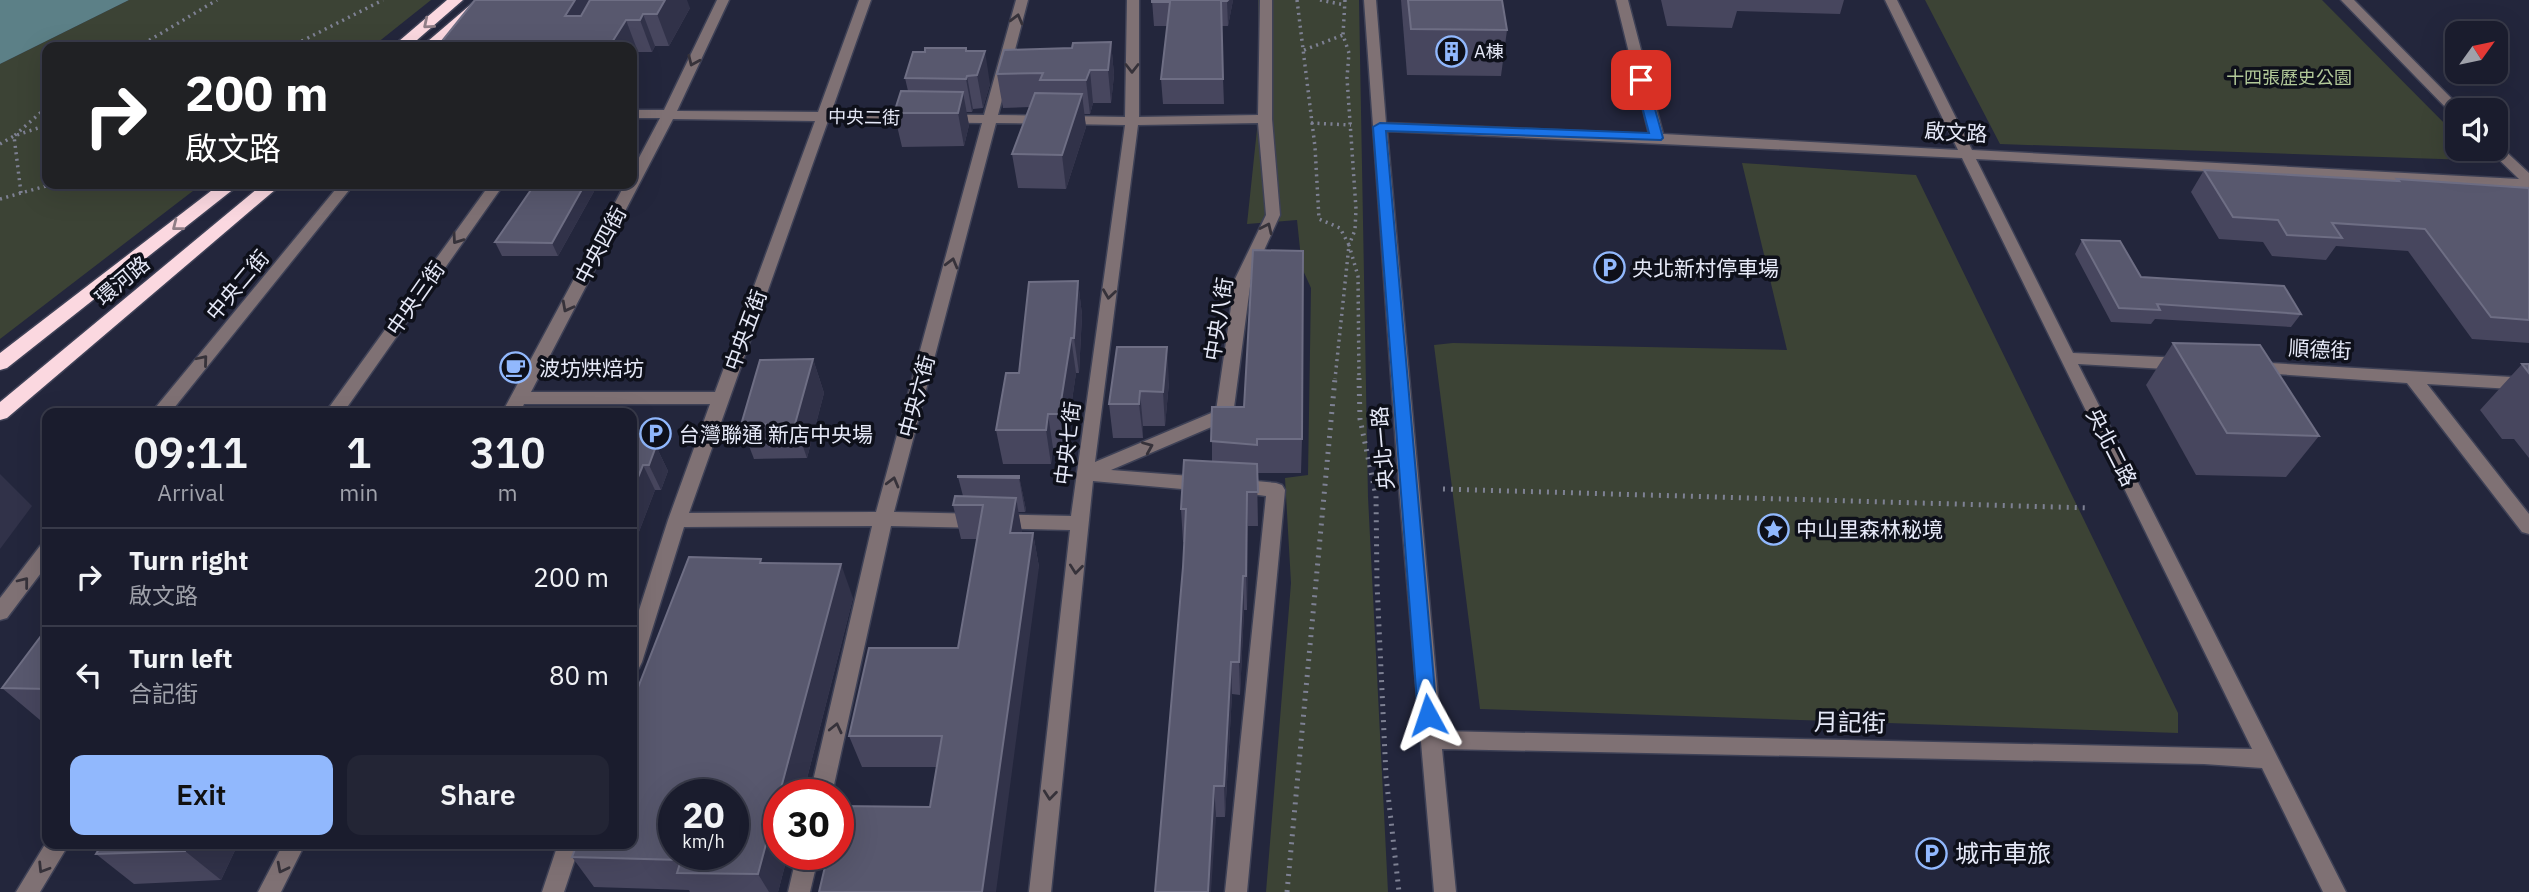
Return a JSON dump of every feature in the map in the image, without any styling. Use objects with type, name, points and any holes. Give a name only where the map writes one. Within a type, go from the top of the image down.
[{"type":"highway","points":[[406,42],[456,0]]},
{"type":"highway","points":[[436,42],[492,2]]},
{"type":"highway","name":"環河路","points":[[0,363],[225,189]]},
{"type":"highway","name":"環河路","points":[[0,413],[267,189]]},
{"type":"highway","points":[[0,400],[232,218]]},
{"type":"street","name":"中央四街","points":[[637,174],[723,0]]},
{"type":"street","name":"中央五街","points":[[637,644],[677,520],[865,0]]},
{"type":"street","name":"中央六街","points":[[824,779],[883,519],[1022,0]]},
{"type":"street","name":"中央七街","points":[[1040,892],[1085,474],[1132,121],[1133,0]]},
{"type":"street","name":"中央八街","points":[[1085,474],[1224,415],[1243,279],[1273,215],[1265,119],[1266,0]]},
{"type":"street","name":"央北一路","points":[[1370,0],[1430,740],[1445,892]]},
{"type":"street","points":[[1622,0],[1657,138]]},
{"type":"street","name":"央北二路","points":[[1891,0],[2335,892]]},
{"type":"street","points":[[2347,0],[2445,99]]},
{"type":"street","points":[[454,42],[492,2]]},
{"type":"street","name":"中央二街","points":[[637,114],[1132,121],[1265,119]]},
{"type":"street","name":"啟文路","points":[[1380,127],[1657,138],[2529,182]]},
{"type":"street","points":[[2507,161],[2529,182]]},
{"type":"street","name":"中央二街","points":[[164,408],[343,189]]},
{"type":"street","name":"中央三街","points":[[338,408],[493,189]]},
{"type":"street","name":"中央四街","points":[[515,405],[629,189]]},
{"type":"street","points":[[2067,358],[2206,365]]},
{"type":"street","name":"順德街","points":[[2234,367],[2529,384]]},
{"type":"street","points":[[2412,377],[2529,527]]},
{"type":"street","points":[[515,405],[721,398]]},
{"type":"street","points":[[1085,474],[1276,490],[1236,892]]},
{"type":"street","points":[[677,520],[883,519],[1081,523]]},
{"type":"street","points":[[0,612],[42,557]]},
{"type":"street","name":"月記街","points":[[1430,740],[2190,755],[2270,759]]},
{"type":"street","points":[[27,892],[55,849]]},
{"type":"street","points":[[270,892],[292,849]]},
{"type":"street","points":[[552,892],[567,849]]},
{"type":"street","points":[[799,892],[804,870]]},
{"type":"path","points":[[146,42],[217,0]]},
{"type":"path","points":[[300,42],[383,0]]},
{"type":"path","points":[[1297,0],[1315,147],[1319,219],[1340,228],[1349,245],[1358,276],[1360,419],[1376,496],[1377,584],[1386,776],[1399,892]]},
{"type":"path","points":[[1287,892],[1323,493],[1349,245],[1355,230],[1356,209],[1347,78],[1349,53],[1343,35],[1345,3],[1320,0]]},
{"type":"path","points":[[1304,50],[1343,35]]},
{"type":"path","points":[[14,136],[42,111]]},
{"type":"path","points":[[1311,123],[1351,125]]},
{"type":"path","points":[[0,144],[42,127]]},
{"type":"path","points":[[14,136],[22,193]]},
{"type":"path","points":[[0,199],[42,187]]},
{"type":"path","points":[[1443,489],[2090,508]]},
{"type":"green space","points":[[129,0],[431,0],[378,42],[44,42]]},
{"type":"green space","points":[[1258,0],[1359,0],[1368,497],[1388,892],[1266,892],[1291,583],[1285,478],[1308,475],[1311,288],[1302,268],[1297,220],[1247,224],[1260,101]]},
{"type":"green space","name":"十四張歷史公園","points":[[1925,0],[2322,0],[2445,124],[2445,159],[2000,144]]},
{"type":"green space","points":[[42,43],[42,189],[195,189],[0,339],[0,64]]},
{"type":"green space","name":"中山里森林秘境","points":[[1742,163],[1916,175],[2178,713],[2178,733],[1480,709],[1434,345],[1453,343],[1787,350]]},
{"type":"shaded area","points":[[0,0],[129,0],[42,42],[0,64]]},
{"type":"building","points":[[475,0],[575,0],[565,16],[581,16],[590,0],[665,0],[657,14],[643,14],[640,20],[626,20],[612,42],[442,41]]},
{"type":"building","points":[[1152,0],[1228,0],[1221,1],[1223,79],[1161,79],[1170,2]]},
{"type":"building","points":[[1408,0],[1502,0],[1507,30],[1411,29]]},
{"type":"building","points":[[1111,42],[1108,70],[1090,70],[1086,80],[1040,80],[1043,73],[997,74],[1004,50],[1072,48],[1073,43]]},
{"type":"building","points":[[925,48],[985,51],[977,75],[967,76],[966,79],[905,78],[913,52],[925,52]]},
{"type":"building","points":[[901,91],[963,92],[958,113],[894,113]]},
{"type":"building","points":[[1035,93],[1082,94],[1062,155],[1012,154]]},
{"type":"building","points":[[2204,170],[2529,188],[2529,320],[2491,317],[2425,229],[2332,223],[2342,238],[2287,235],[2278,220],[2233,217]]},
{"type":"building","points":[[532,189],[582,189],[552,243],[495,242]]},
{"type":"building","points":[[2082,240],[2120,241],[2141,277],[2284,286],[2301,314],[2157,304],[2160,310],[2119,308]]},
{"type":"building","points":[[1253,250],[1303,251],[1302,439],[1257,439],[1257,445],[1211,441],[1212,407],[1244,407]]},
{"type":"building","points":[[1078,281],[1074,338],[1071,338],[1059,414],[1048,414],[1046,430],[996,430],[1006,373],[1019,373],[1029,282]]},
{"type":"building","points":[[2173,343],[2260,345],[2319,436],[2227,433]]},
{"type":"building","points":[[1117,347],[1167,347],[1163,392],[1140,391],[1139,404],[1109,404]]},
{"type":"building","points":[[813,359],[795,424],[741,425],[760,360]]},
{"type":"building","points":[[2522,364],[2529,364],[2529,373]]},
{"type":"building","points":[[637,434],[641,434],[656,446],[649,465],[643,465],[637,480]]},
{"type":"building","points":[[1184,460],[1257,464],[1258,492],[1247,492],[1246,576],[1243,576],[1239,662],[1231,662],[1224,786],[1214,786],[1208,892],[1155,892],[1183,567],[1186,509],[1181,509]]},
{"type":"building","points":[[1019,476],[1019,478],[958,477]]},
{"type":"building","points":[[955,496],[1016,498],[1010,533],[1033,533],[982,892],[819,892],[824,870],[854,870],[854,806],[930,807],[942,736],[849,736],[869,648],[958,648],[983,505],[953,505]]},
{"type":"building","points":[[689,557],[761,559],[760,563],[841,564],[783,779],[763,779],[763,855],[758,874],[677,873],[678,870],[749,870],[749,779],[658,779],[658,859],[572,857],[575,849],[637,849],[637,690]]},
{"type":"building","points":[[42,635],[42,689],[2,688]]},
{"type":"building","points":[[99,849],[186,849],[185,851],[96,854]]},
{"type":"place","name":"A棟","points":[[1451,51]]},
{"type":"place","name":"央北新村停車場","points":[[1609,268]]},
{"type":"place","name":"波坊烘焙坊","points":[[516,368]]},
{"type":"place","name":"台灣聯通 新店中央場","points":[[656,434]]},
{"type":"place","name":"中山里森林秘境","points":[[1773,529]]},
{"type":"place","name":"城市車旅","points":[[1932,853]]},
{"type":"route","points":[[1428,715],[1380,127],[1657,138],[1641,80]]}]
